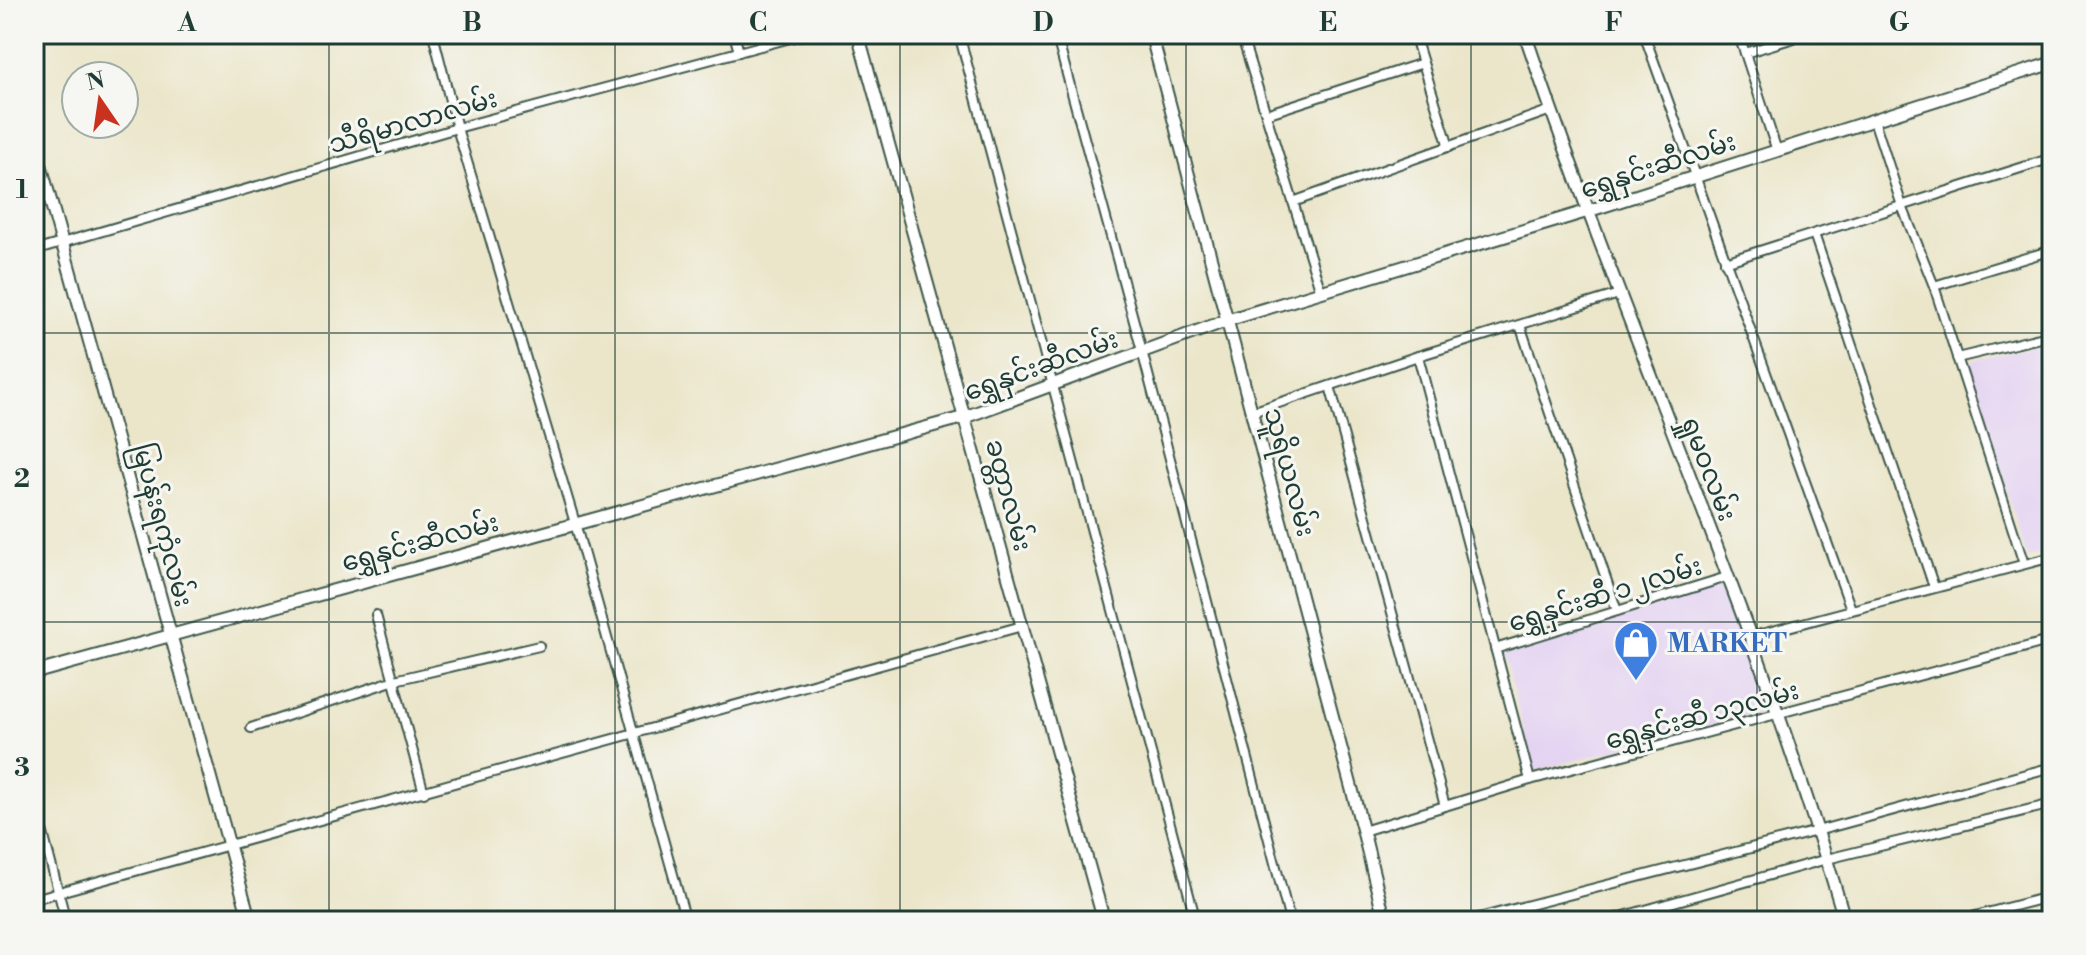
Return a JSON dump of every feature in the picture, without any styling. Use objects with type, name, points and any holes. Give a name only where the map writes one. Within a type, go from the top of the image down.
[{"type":"street","points":[[433,34],[457,128],[575,523],[686,921]]},
{"type":"street","points":[[734,34],[739,52]]},
{"type":"street","name":"သီရိမာလာလမ်း","points":[[34,251],[457,128],[805,34]]},
{"type":"street","name":"ခတ္တာလမ်း","points":[[858,34],[1104,921]]},
{"type":"street","points":[[959,34],[1196,921]]},
{"type":"street","points":[[1056,34],[1290,921]]},
{"type":"street","name":"သူရိယလမ်း","points":[[1151,34],[1385,921]]},
{"type":"street","points":[[1241,34],[1321,292]]},
{"type":"street","points":[[1414,34],[1449,147]]},
{"type":"street","name":"ရှုမဝလမ်း","points":[[1525,34],[1619,294],[1780,715],[1845,921]]},
{"type":"street","points":[[1644,34],[1851,609]]},
{"type":"street","points":[[1738,34],[1777,151]]},
{"type":"street","points":[[1745,53],[1807,34]]},
{"type":"street","points":[[1266,114],[1423,63]]},
{"type":"street","name":"ရွှေနှင်းဆီလမ်း","points":[[34,673],[170,633],[965,417],[1228,320],[1588,211],[2052,63]]},
{"type":"street","points":[[1293,202],[1551,110]]},
{"type":"street","points":[[1874,120],[1902,206],[1934,286],[2024,564]]},
{"type":"street","name":"မြပန်းရကုံလမ်း","points":[[34,141],[250,921]]},
{"type":"street","points":[[1725,262],[2052,158]]},
{"type":"street","points":[[1814,234],[1934,587]]},
{"type":"street","points":[[1934,286],[2052,250]]},
{"type":"street","points":[[1252,412],[1418,356],[1619,294]]},
{"type":"street","points":[[1520,325],[1617,611]]},
{"type":"street","points":[[1957,358],[2052,335]]},
{"type":"street","points":[[1418,356],[1530,780]]},
{"type":"street","points":[[1330,386],[1445,806]]},
{"type":"street","points":[[1750,637],[2052,557]]},
{"type":"street","name":"ရွှေနှင်းဆီ ၁၂လမ်း","points":[[1495,649],[1727,577]]},
{"type":"street","points":[[376,615],[424,793]]},
{"type":"street","points":[[34,899],[1022,626]]},
{"type":"street","name":"ရွှေနှင်းဆီ ၁၃လမ်း","points":[[1363,831],[1530,780],[2052,640]]},
{"type":"street","points":[[251,728],[395,680],[539,646]]},
{"type":"street","points":[[1467,921],[2052,767]]},
{"type":"street","points":[[34,799],[66,921]]},
{"type":"street","points":[[1606,921],[1827,859],[2052,804]]},
{"type":"street","points":[[1956,921],[2052,896]]},
{"type":"shaded area","points":[[2052,342],[2052,551],[2027,558],[1966,362]]},
{"type":"shaded area","name":"MARKET","points":[[1723,586],[1772,710],[1534,771],[1504,654]]},
{"type":"place","name":"MARKET","points":[[1636,682]]}]
